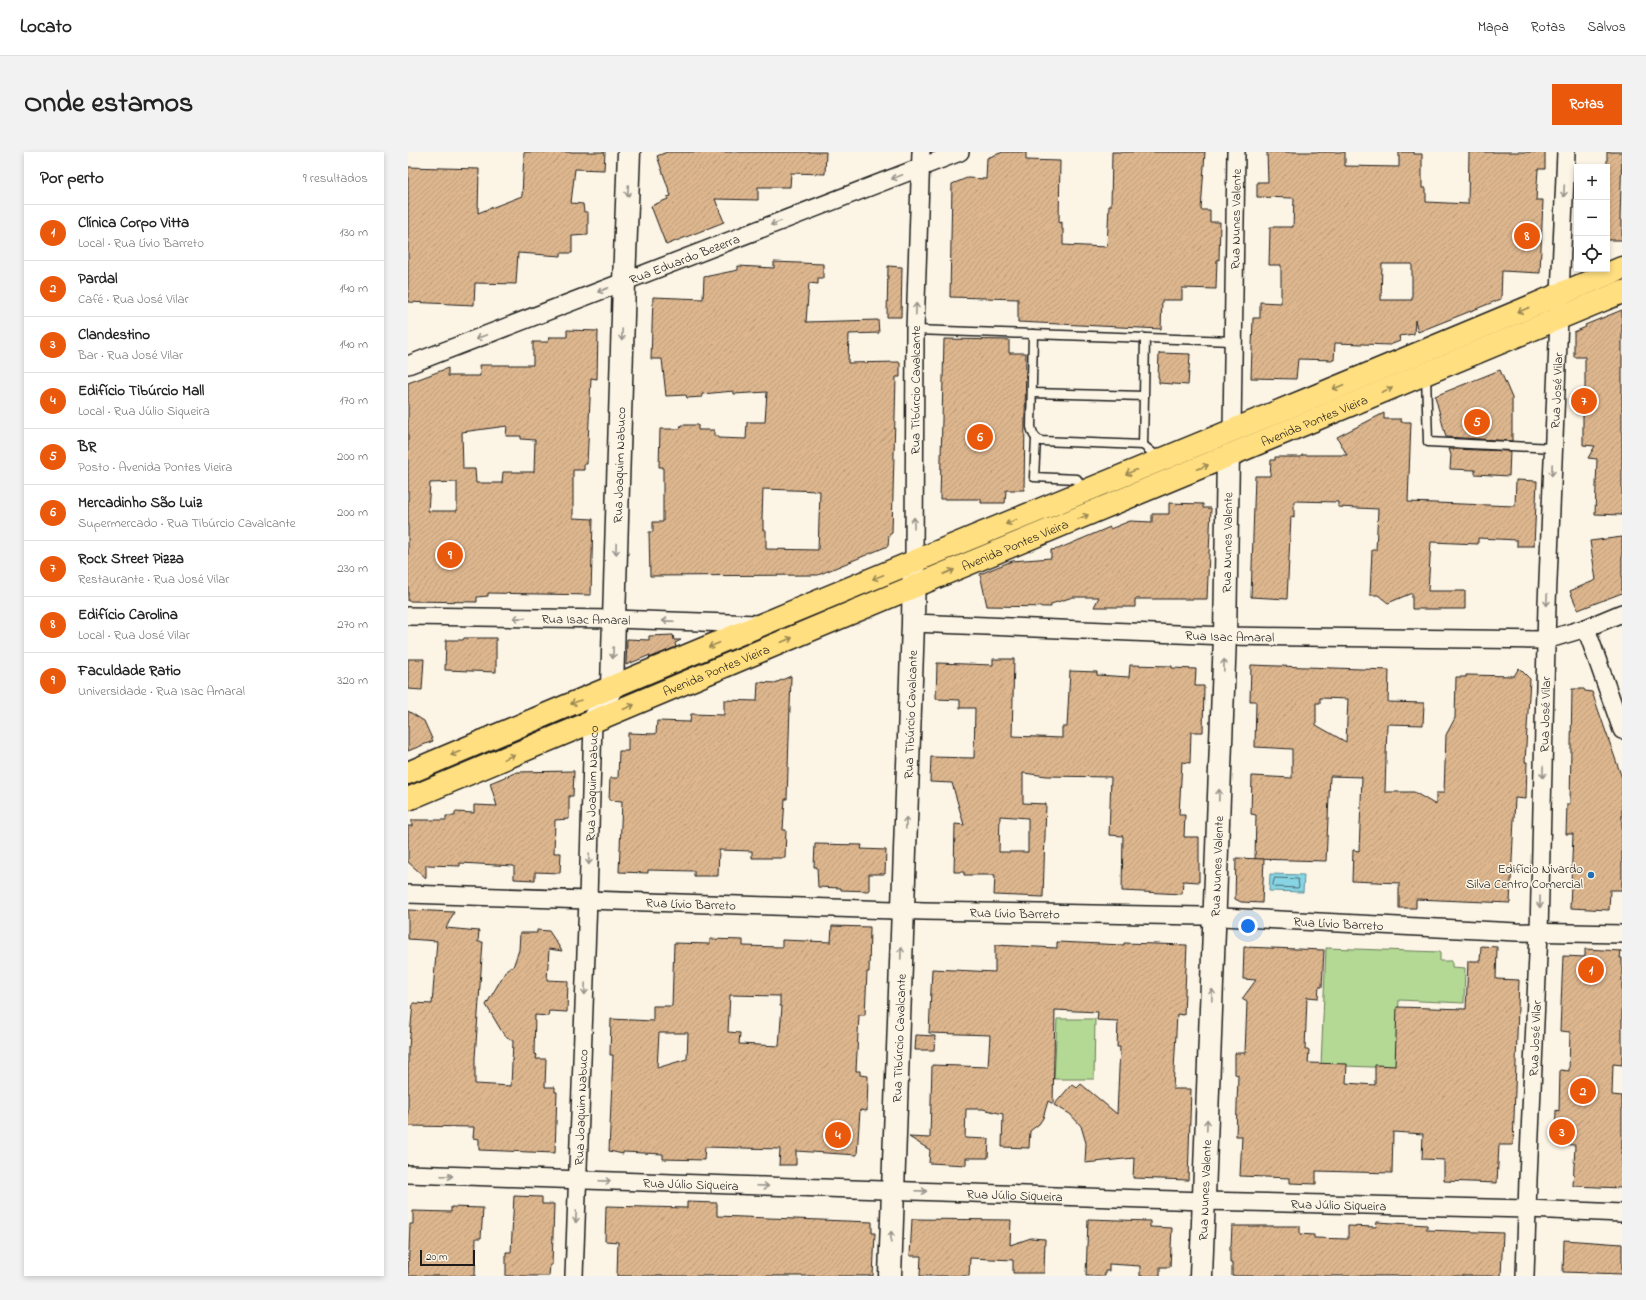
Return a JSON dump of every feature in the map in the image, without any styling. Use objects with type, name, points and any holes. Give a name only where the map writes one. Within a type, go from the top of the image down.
[{"type":"main road","name":"Avenida Pontes Vieira","points":[[408,773],[1622,268]]},
{"type":"main road","name":"Avenida Pontes Vieira","points":[[408,799],[1622,292]]},
{"type":"street","name":"Rua Joaquim Nabuco","points":[[574,1276],[593,722],[612,687],[629,152]]},
{"type":"street","name":"Rua Eduardo Bezerra","points":[[408,365],[624,282],[920,160],[960,152]]},
{"type":"street","name":"Rua Nunes Valente","points":[[1232,431],[1236,152]]},
{"type":"street","name":"Rua José Vilar","points":[[1525,1276],[1539,932],[1546,640],[1553,448],[1566,152]]},
{"type":"street","name":"Rua Tibúrcio Cavalcante","points":[[890,1276],[914,587],[915,330],[920,160]]},
{"type":"street","name":"Rua Nunes Valente","points":[[1201,1276],[1225,636],[1228,456]]},
{"type":"street","name":"Rua Isac Amaral","points":[[913,623],[1225,636],[1546,640],[1586,628],[1622,613]]},
{"type":"street","name":"Rua Isac Amaral","points":[[408,616],[614,619],[763,625]]},
{"type":"street","points":[[1586,628],[1622,730]]},
{"type":"street","name":"Rua Lívio Barreto","points":[[408,894],[1214,917],[1539,932],[1622,934]]},
{"type":"street","name":"Rua Júlio Siqueira","points":[[408,1174],[1204,1201],[1527,1209],[1622,1213]]},
{"type":"lane","points":[[915,330],[1234,342]]},
{"type":"lane","points":[[1033,334],[1031,427],[1036,439],[1034,477],[1077,479],[1082,492]]},
{"type":"lane","points":[[1143,445],[1146,338]]},
{"type":"lane","points":[[1426,374],[1428,442],[1553,448]]},
{"type":"lane","points":[[1032,393],[1144,396]]},
{"type":"lane","points":[[1036,439],[1041,441],[1143,445],[1161,460]]},
{"type":"green space","points":[[1326,948],[1440,952],[1440,961],[1452,961],[1452,967],[1465,968],[1464,1003],[1399,1000],[1396,1068],[1321,1065]]},
{"type":"green space","points":[[1057,1019],[1095,1019],[1094,1079],[1054,1079]]},
{"type":"water","points":[[1270,874],[1304,875],[1303,892],[1269,891]]},
{"type":"building","points":[[524,152],[605,152],[604,170],[575,169],[571,203],[583,204],[584,212],[588,212],[588,235],[572,236],[572,253],[561,253],[561,256],[518,253],[516,284],[475,283],[474,305],[408,302],[408,167],[479,169],[478,213],[522,196]]},
{"type":"building","points":[[667,152],[826,152],[825,174],[791,173],[790,187],[758,187],[758,200],[715,199],[724,222],[666,245],[651,206],[668,199],[667,197],[671,196],[657,156]]},
{"type":"building","points":[[1003,152],[1026,152],[1026,160],[1060,161],[1059,223],[1062,222],[1063,245],[1107,247],[1109,206],[1111,206],[1112,152],[1205,152],[1201,210],[1210,210],[1210,222],[1220,222],[1219,260],[1217,259],[1216,289],[1182,288],[1182,300],[1162,300],[1161,329],[1018,322],[1018,299],[950,297],[952,184],[967,178],[986,179],[987,158]]},
{"type":"building","points":[[1267,152],[1345,152],[1345,166],[1399,167],[1399,152],[1414,152],[1414,154],[1422,154],[1422,188],[1426,188],[1426,202],[1468,204],[1469,152],[1545,152],[1545,169],[1538,169],[1536,200],[1543,200],[1540,273],[1502,271],[1501,299],[1418,332],[1415,320],[1414,334],[1399,336],[1400,341],[1390,345],[1335,343],[1334,360],[1298,359],[1296,379],[1251,378],[1253,318],[1260,318],[1260,302],[1281,303],[1281,265],[1269,265],[1270,227],[1293,227],[1294,198],[1257,197],[1257,182],[1268,182]],"holes":[[[1382,264],[1412,264],[1412,300],[1381,300]]]},
{"type":"building","points":[[1607,152],[1622,152],[1620,220],[1622,220],[1622,240],[1610,240],[1610,164],[1607,164]]},
{"type":"building","points":[[774,262],[823,264],[823,278],[818,278],[818,284],[809,283],[806,322],[878,320],[879,333],[849,334],[848,363],[900,362],[900,377],[896,377],[892,533],[889,535],[888,546],[818,575],[650,576],[649,532],[653,532],[653,522],[663,522],[663,467],[659,467],[660,429],[680,429],[681,425],[698,425],[698,430],[714,430],[714,436],[718,436],[718,438],[746,439],[747,422],[765,422],[767,392],[734,394],[734,391],[702,394],[702,397],[687,398],[686,395],[666,396],[662,359],[651,359],[653,297],[703,299],[704,277],[738,270],[738,266],[774,268]],"holes":[[[763,489],[820,491],[818,550],[766,549],[766,530],[763,530],[762,520]]]},
{"type":"building","points":[[888,266],[902,267],[901,317],[887,317]]},
{"type":"building","points":[[1622,310],[1622,515],[1595,514],[1597,459],[1588,458],[1595,446],[1583,445],[1585,357],[1574,357],[1574,332],[1586,327],[1585,325]]},
{"type":"building","points":[[567,330],[598,331],[597,379],[591,378],[587,464],[584,464],[584,470],[573,470],[573,518],[593,519],[591,595],[488,593],[488,596],[477,597],[477,602],[408,601],[408,383],[448,368],[448,376],[480,376],[479,365],[533,365],[533,342],[548,342],[549,337],[567,337]],"holes":[[[507,426],[506,436],[521,436],[521,439],[535,440],[534,472],[503,472],[502,483],[476,483],[475,469],[463,469],[462,432]],[[457,482],[457,511],[428,511],[430,483]]]},
{"type":"building","points":[[944,339],[1009,340],[1009,353],[1026,353],[1024,490],[1006,490],[1005,503],[981,503],[981,499],[940,499]]},
{"type":"building","points":[[1159,353],[1190,354],[1188,385],[1159,383]]},
{"type":"building","points":[[1500,370],[1512,398],[1512,441],[1446,437],[1435,396]]},
{"type":"building","points":[[1384,413],[1384,419],[1401,419],[1401,422],[1411,422],[1408,502],[1515,506],[1516,480],[1537,481],[1534,546],[1517,546],[1517,540],[1478,538],[1478,544],[1431,542],[1428,591],[1465,591],[1465,609],[1412,609],[1412,593],[1388,603],[1378,595],[1370,595],[1372,550],[1376,550],[1378,509],[1338,507],[1338,502],[1294,501],[1294,517],[1291,516],[1287,599],[1251,597],[1255,476],[1270,476],[1271,460],[1275,460],[1275,457],[1301,457],[1302,455],[1347,455],[1337,437]]},
{"type":"building","points":[[1449,449],[1510,451],[1509,476],[1475,474],[1475,470],[1450,469],[1451,455]]},
{"type":"building","points":[[1169,503],[1203,504],[1203,508],[1211,508],[1207,599],[1135,599],[1135,607],[1094,607],[1099,597],[1073,597],[1051,604],[1051,607],[987,606],[980,574],[1012,561],[1051,558],[1051,550],[1058,549],[1110,527],[1110,529],[1130,521],[1152,522],[1152,514],[1169,514]]},
{"type":"building","points":[[1622,537],[1622,593],[1578,610],[1570,591],[1596,580],[1590,541]]},
{"type":"building","points":[[673,635],[674,640],[681,640],[675,643],[676,647],[649,658],[650,655],[626,665],[627,639],[649,640],[649,636]]},
{"type":"building","points":[[464,638],[496,638],[496,672],[445,670],[446,640],[463,640]]},
{"type":"building","points":[[408,659],[424,659],[422,690],[408,689]]},
{"type":"building","points":[[993,659],[1014,659],[1012,736],[1062,738],[1062,727],[1067,727],[1070,671],[1097,672],[1097,675],[1129,677],[1130,665],[1172,666],[1172,668],[1196,669],[1195,686],[1204,686],[1203,732],[1191,732],[1190,763],[1182,762],[1179,815],[1185,815],[1184,837],[1199,837],[1199,882],[1183,881],[1182,894],[1122,891],[1123,836],[1109,835],[1111,777],[1047,776],[1023,773],[1023,803],[1046,804],[1043,897],[994,895],[995,875],[964,875],[964,872],[954,872],[955,824],[964,825],[952,783],[930,782],[931,757],[974,758],[975,708],[960,708],[960,700],[936,699],[937,663],[993,665]],"holes":[[[1000,816],[1028,818],[1028,852],[999,852]]]},
{"type":"building","points":[[1251,665],[1389,670],[1388,702],[1424,703],[1423,725],[1387,724],[1385,792],[1414,792],[1436,805],[1436,793],[1444,793],[1446,735],[1455,718],[1456,677],[1466,677],[1466,675],[1514,676],[1519,668],[1530,679],[1525,762],[1527,762],[1526,799],[1515,798],[1510,903],[1416,899],[1416,908],[1399,908],[1399,883],[1352,881],[1353,850],[1359,851],[1362,777],[1330,776],[1326,861],[1255,859],[1256,815],[1251,814],[1252,776],[1292,778],[1292,749],[1255,747],[1256,701],[1250,701]],"holes":[[[1320,698],[1348,699],[1346,742],[1316,725],[1316,703],[1320,703]]]},
{"type":"building","points":[[791,676],[787,799],[785,799],[783,830],[786,830],[785,858],[752,858],[752,851],[719,850],[718,876],[694,876],[694,871],[648,870],[648,873],[619,872],[622,801],[609,800],[610,778],[618,778],[619,751],[628,751],[628,733],[656,734],[657,721],[690,722],[691,714],[724,715],[724,700],[757,701],[758,682],[775,683]]},
{"type":"building","points":[[1572,689],[1584,689],[1585,691],[1592,692],[1622,778],[1622,890],[1610,890],[1609,910],[1570,908],[1573,834],[1566,834],[1567,804],[1570,804]]},
{"type":"building","points":[[408,711],[424,721],[433,741],[408,751]]},
{"type":"building","points":[[574,771],[573,796],[569,796],[569,819],[555,820],[554,853],[561,853],[560,873],[535,872],[535,880],[514,879],[514,866],[460,863],[460,866],[426,865],[426,878],[408,862],[408,826],[412,826],[412,820],[446,820],[446,816],[455,816],[455,812],[474,813],[474,805],[497,806],[490,783],[517,772]]},
{"type":"building","points":[[815,844],[862,845],[861,849],[886,850],[885,874],[869,874],[869,891],[818,887],[817,867],[814,867]]},
{"type":"building","points":[[1236,858],[1264,859],[1262,903],[1241,902],[1235,899]]},
{"type":"building","points":[[408,910],[454,912],[446,928],[479,931],[478,942],[483,942],[475,1058],[475,1084],[511,1086],[513,1041],[504,1035],[486,1005],[507,969],[513,967],[519,950],[520,933],[537,933],[537,930],[549,931],[562,951],[549,949],[547,980],[568,981],[567,1012],[549,1011],[548,1016],[535,1015],[534,1054],[537,1055],[536,1059],[546,1059],[545,1087],[555,1087],[555,1092],[557,1092],[555,1153],[479,1150],[479,1139],[473,1138],[474,1127],[408,1126],[408,1047],[413,1003],[432,1004],[437,941],[408,939]]},
{"type":"building","points":[[832,926],[870,927],[869,972],[867,972],[865,1015],[859,1015],[856,1071],[860,1071],[860,1075],[868,1076],[867,1111],[860,1110],[857,1155],[796,1151],[796,1165],[779,1165],[780,1149],[705,1147],[704,1160],[663,1159],[663,1154],[623,1152],[623,1154],[609,1151],[613,1055],[610,1055],[611,1019],[653,1021],[653,1006],[672,1006],[674,943],[710,944],[710,939],[743,940],[743,946],[782,947],[782,940],[831,942]],"holes":[[[730,995],[780,996],[780,1006],[782,1006],[779,1046],[739,1044],[740,1033],[728,1032]],[[659,1033],[688,1033],[687,1059],[657,1068]]]},
{"type":"building","points":[[1057,942],[1124,945],[1124,943],[1187,945],[1184,1015],[1177,1014],[1173,1089],[1191,1089],[1188,1180],[1133,1178],[1134,1158],[1085,1163],[1086,1143],[1081,1126],[1070,1114],[1054,1105],[1072,1084],[1077,1088],[1081,1084],[1117,1114],[1120,1047],[1117,1047],[1118,1021],[1097,1020],[1098,1012],[1055,1010],[1053,1104],[1048,1101],[1043,1118],[1039,1124],[1030,1131],[1029,1148],[1002,1147],[1003,1114],[983,1109],[966,1109],[965,1138],[989,1139],[988,1158],[966,1158],[966,1165],[929,1163],[930,1150],[909,1137],[930,1138],[932,1065],[988,1067],[990,1035],[929,1033],[932,969],[995,972],[995,945],[1057,948]]},
{"type":"building","points":[[1481,946],[1497,947],[1496,979],[1519,980],[1513,1145],[1499,1145],[1497,1183],[1444,1181],[1444,1160],[1422,1159],[1423,1134],[1393,1132],[1392,1173],[1316,1171],[1316,1184],[1290,1183],[1290,1178],[1240,1176],[1242,1136],[1236,1136],[1238,1075],[1235,1074],[1235,1053],[1245,1053],[1247,1002],[1242,999],[1256,980],[1243,979],[1244,947],[1324,950],[1322,987],[1319,987],[1318,998],[1307,997],[1305,1050],[1309,1050],[1308,1063],[1347,1064],[1346,1083],[1375,1085],[1375,1065],[1395,1066],[1397,1007],[1466,1009],[1468,961],[1480,961]]},
{"type":"building","points":[[1585,949],[1621,951],[1622,1065],[1613,1064],[1612,1095],[1622,1096],[1622,1188],[1573,1186],[1575,1145],[1555,1144],[1556,1110],[1559,1111],[1560,1070],[1569,1071],[1570,1032],[1560,1031],[1563,956],[1585,957]]},
{"type":"building","points":[[916,1035],[935,1036],[934,1050],[915,1050]]},
{"type":"building","points":[[514,1196],[542,1197],[542,1204],[554,1204],[552,1265],[550,1265],[549,1276],[506,1276],[506,1252],[511,1252]]},
{"type":"building","points":[[687,1202],[717,1203],[717,1216],[872,1222],[872,1233],[875,1233],[873,1276],[617,1276],[618,1242],[605,1241],[606,1206],[687,1208]]},
{"type":"building","points":[[451,1207],[483,1208],[481,1238],[476,1238],[475,1276],[408,1276],[410,1224],[413,1224],[413,1211],[451,1212]]},
{"type":"building","points":[[912,1219],[1011,1220],[1010,1245],[1031,1238],[1045,1239],[1044,1273],[1013,1273],[1013,1260],[970,1258],[969,1276],[920,1276],[921,1256],[910,1256]]},
{"type":"building","points":[[1088,1219],[1150,1221],[1150,1227],[1172,1228],[1170,1267],[1160,1267],[1160,1276],[1140,1276],[1140,1266],[1109,1264],[1109,1271],[1105,1271],[1105,1276],[1086,1276]]},
{"type":"building","points":[[1377,1222],[1427,1225],[1427,1230],[1503,1233],[1501,1276],[1232,1276],[1230,1246],[1232,1226],[1300,1226],[1300,1234],[1314,1235],[1314,1238],[1348,1239],[1348,1226],[1376,1227]]},
{"type":"building","points":[[1564,1240],[1622,1244],[1622,1274],[1563,1272]]},
{"type":"place","name":"Edifício Carolina","points":[[1527,236]]},
{"type":"place","name":"Rock Street Pizza","points":[[1584,401]]},
{"type":"place","name":"BR","points":[[1477,422]]},
{"type":"place","name":"Mercadinho São Luiz","points":[[980,437]]},
{"type":"place","name":"Faculdade Ratio","points":[[450,555]]},
{"type":"place","name":"Edifício Nivardo Silva Centro Comercial","points":[[1591,875]]},
{"type":"place","name":"Clínica Corpo Vitta","points":[[1591,970]]},
{"type":"place","name":"Pardal","points":[[1583,1091]]},
{"type":"place","name":"Clandestino","points":[[1562,1132]]},
{"type":"place","name":"Edifício Tibúrcio Mall","points":[[838,1135]]}]
